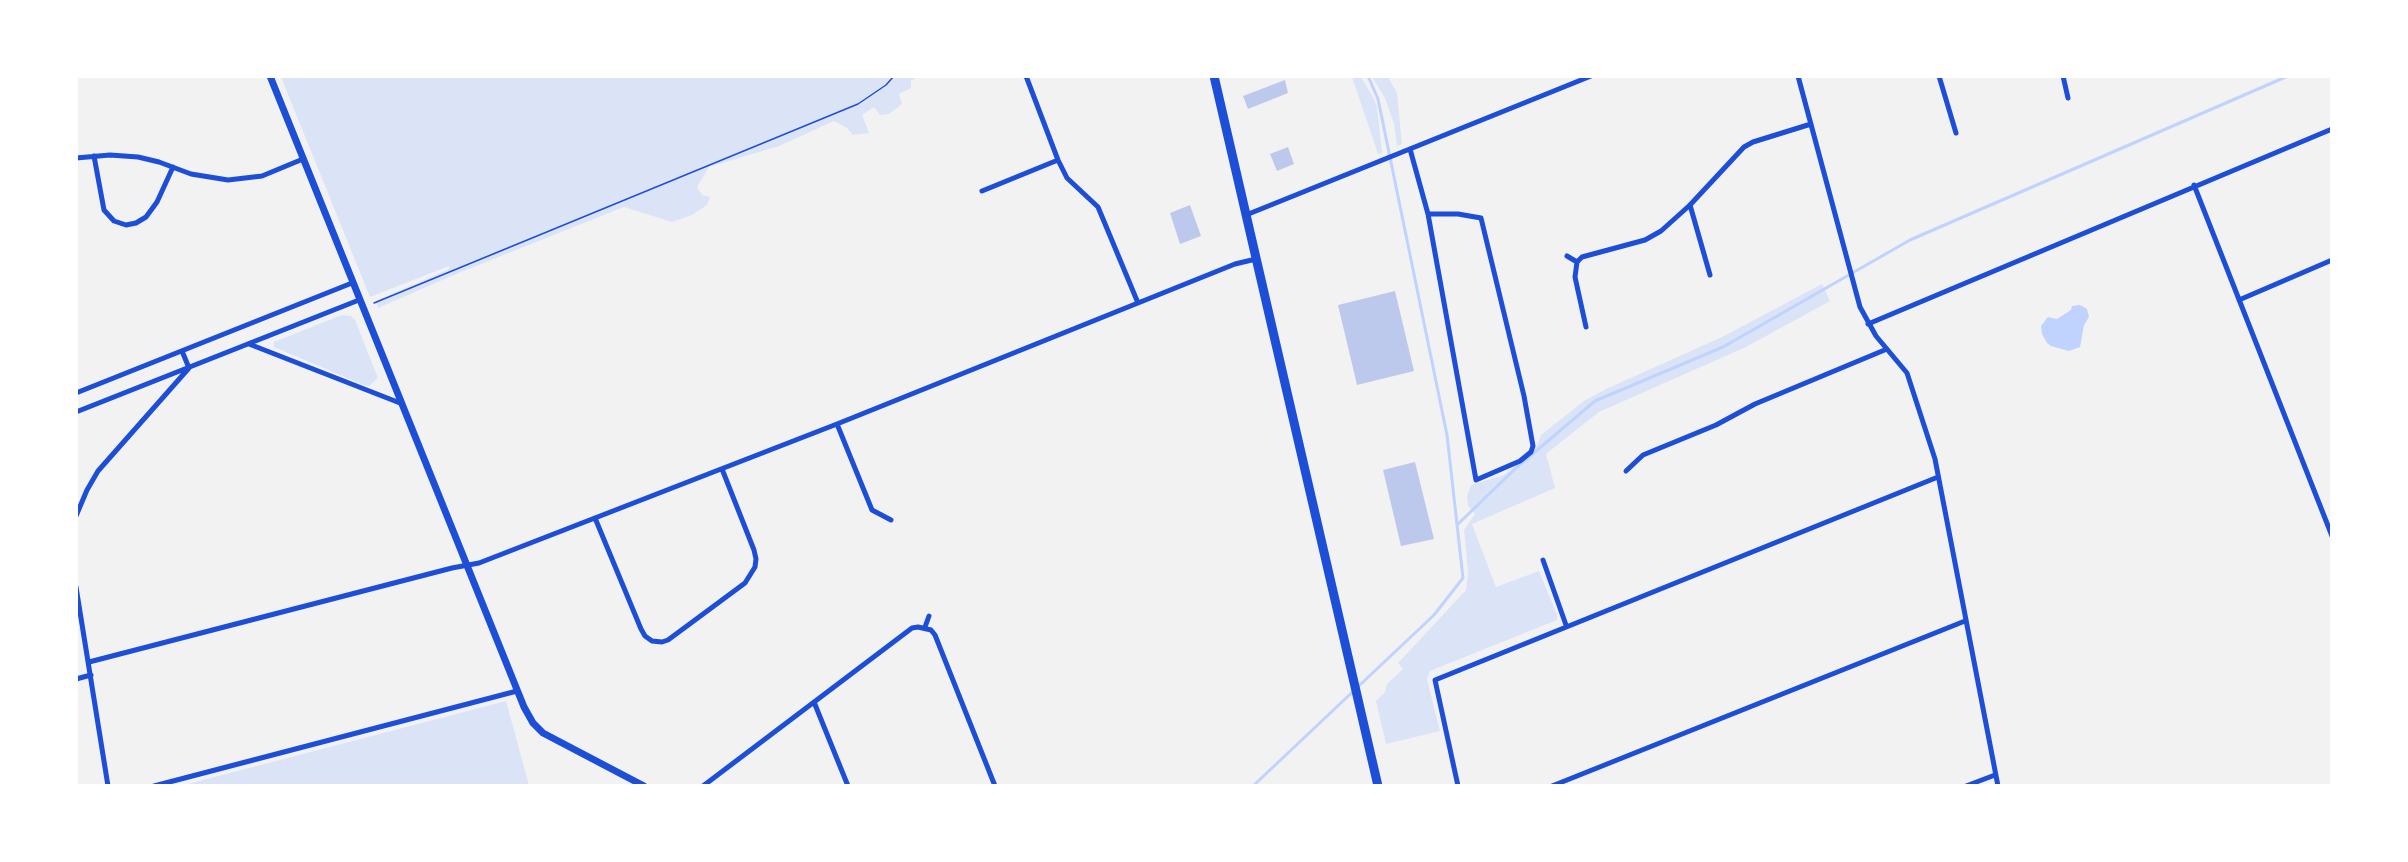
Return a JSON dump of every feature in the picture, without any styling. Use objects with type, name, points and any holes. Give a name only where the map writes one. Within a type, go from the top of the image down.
[{"type":"main road","points":[[1214,76],[1378,786]]},
{"type":"street","points":[[270,76],[517,692],[533,723],[543,733],[644,786]]},
{"type":"street","points":[[1026,76],[1058,160],[1067,178],[1098,207],[1102,214],[1138,303]]},
{"type":"street","points":[[1246,215],[1591,76]]},
{"type":"street","points":[[1798,76],[1855,290],[1868,324],[1906,374],[1929,438],[1998,786]]},
{"type":"street","points":[[1939,76],[1956,133]]},
{"type":"street","points":[[2063,76],[2068,98]]},
{"type":"street","points":[[1577,262],[1590,254],[1645,240],[1661,231],[1690,205],[1744,147],[1811,124]]},
{"type":"street","points":[[1868,324],[2331,129]]},
{"type":"street","points":[[1410,149],[1428,214],[1476,480],[1520,461],[1531,452],[1533,446],[1481,218],[1458,214],[1428,214]]},
{"type":"street","points":[[94,156],[104,210],[114,221],[126,225],[147,217],[157,202],[173,167]]},
{"type":"street","points":[[76,158],[138,157],[191,174],[228,180],[262,176],[303,159]]},
{"type":"street","points":[[982,191],[1058,160]]},
{"type":"street","points":[[2194,185],[2331,536]]},
{"type":"street","points":[[1690,205],[1710,275]]},
{"type":"street","points":[[1567,256],[1577,262]]},
{"type":"street","points":[[88,662],[479,563],[837,424],[1234,264],[1256,259]]},
{"type":"street","points":[[2239,300],[2331,260]]},
{"type":"street","points":[[1577,262],[1575,277],[1586,327]]},
{"type":"street","points":[[76,393],[352,283]]},
{"type":"street","points":[[76,412],[359,300]]},
{"type":"street","points":[[249,344],[400,403]]},
{"type":"street","points":[[1626,471],[1643,455],[1716,425],[1755,404],[1887,349]]},
{"type":"street","points":[[182,351],[189,368]]},
{"type":"street","points":[[76,516],[83,497],[98,471],[189,368]]},
{"type":"street","points":[[837,424],[872,510],[891,520]]},
{"type":"street","points":[[595,518],[640,629],[652,640],[662,642],[668,640],[745,583],[755,567],[754,550],[722,469]]},
{"type":"street","points":[[1458,786],[1435,680],[1566,625],[1938,477]]},
{"type":"street","points":[[1543,560],[1566,625]]},
{"type":"street","points":[[76,587],[108,786]]},
{"type":"street","points":[[925,627],[929,616]]},
{"type":"street","points":[[1552,786],[1965,621]]},
{"type":"street","points":[[703,786],[912,628],[925,627],[935,635],[995,786]]},
{"type":"street","points":[[76,679],[91,675]]},
{"type":"street","points":[[154,786],[517,692]]},
{"type":"street","points":[[814,702],[848,786]]},
{"type":"street","points":[[1966,786],[1995,775]]},
{"type":"path","points":[[374,303],[858,104],[886,85],[894,76]]},
{"type":"shaded area","points":[[914,76],[911,88],[899,94],[902,104],[889,114],[880,115],[874,107],[862,115],[869,133],[853,135],[847,128],[834,121],[779,146],[709,167],[697,187],[702,195],[710,197],[707,205],[692,215],[672,222],[624,207],[378,308],[376,301],[449,269],[449,266],[370,297],[281,77]]},
{"type":"shaded area","points":[[1352,77],[1361,77],[1374,99],[1382,153],[1378,154]]},
{"type":"shaded area","points":[[1372,77],[1388,77],[1397,93],[1402,144],[1397,146],[1394,124],[1385,98]]},
{"type":"shaded area","points":[[1822,284],[1830,301],[1746,347],[1599,412],[1546,454],[1555,488],[1472,524],[1496,587],[1539,571],[1557,620],[1430,671],[1427,679],[1440,731],[1386,744],[1376,701],[1385,692],[1387,684],[1403,669],[1398,663],[1466,590],[1468,572],[1464,530],[1475,514],[1468,506],[1467,496],[1471,485],[1504,475],[1536,448],[1541,435],[1584,401],[1722,337]]},
{"type":"shaded area","points":[[342,315],[351,316],[355,320],[378,378],[369,386],[274,347],[274,342]]},
{"type":"shaded area","points":[[506,701],[529,785],[184,785]]},
{"type":"water","points":[[2080,305],[2087,309],[2089,317],[2084,325],[2080,347],[2069,351],[2047,343],[2041,326],[2048,317],[2057,319],[2071,310],[2072,306]]},
{"type":"building","points":[[1285,80],[1288,93],[1248,109],[1243,96]]},
{"type":"building","points":[[1288,147],[1294,164],[1277,171],[1270,154]]},
{"type":"building","points":[[1190,205],[1201,236],[1180,244],[1170,213]]},
{"type":"building","points":[[1395,291],[1414,371],[1357,385],[1338,305]]},
{"type":"building","points":[[1415,462],[1434,539],[1401,546],[1383,470]]},
{"type":"waterway","points":[[1253,786],[1434,615],[1463,578],[1447,435],[1378,99],[1368,76]]},
{"type":"waterway","points":[[1458,524],[1516,468],[1595,401],[1723,347],[1910,240],[2288,76]]}]
